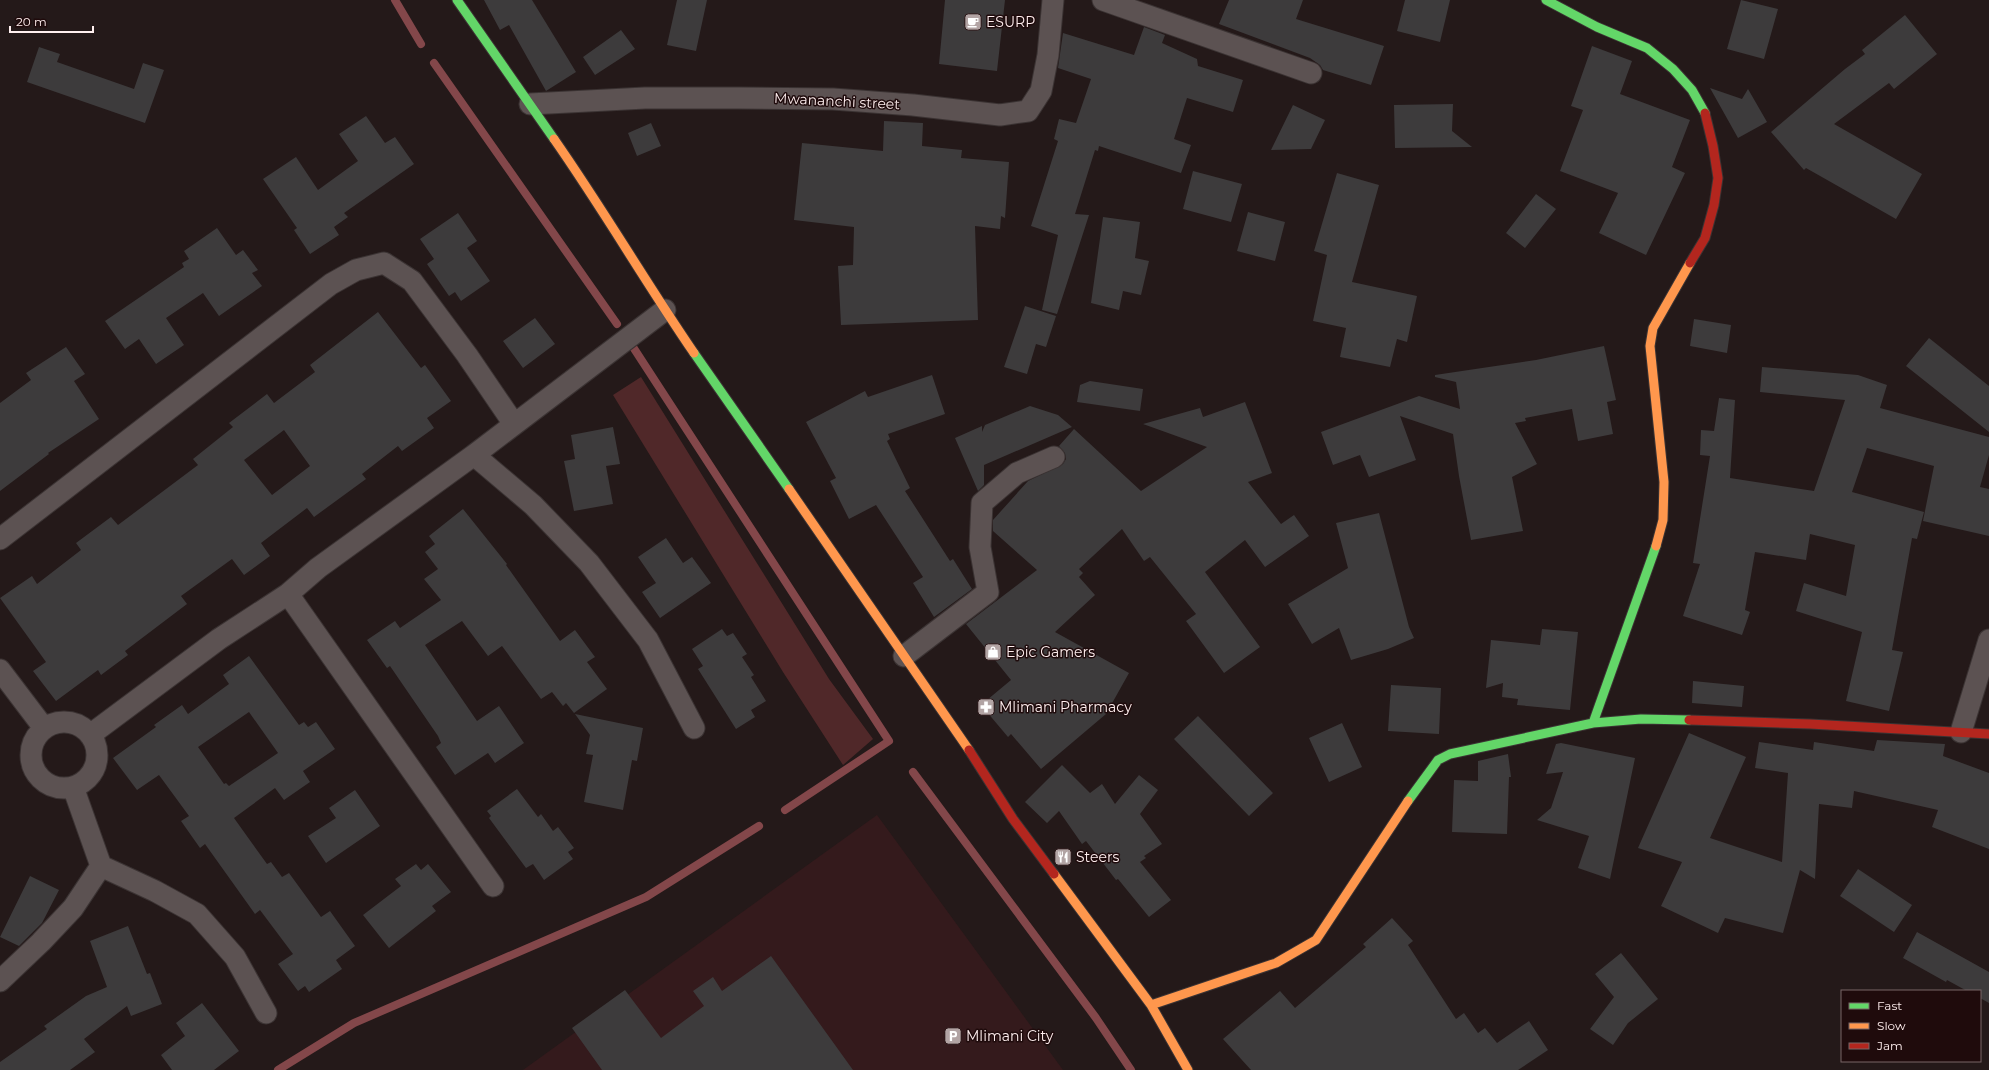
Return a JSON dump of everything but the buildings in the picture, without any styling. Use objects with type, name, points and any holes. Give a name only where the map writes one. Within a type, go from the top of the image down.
[{"type":"street","points":[[457,0],[632,254],[665,310],[980,766],[1013,819],[1151,1005],[1188,1070]]},
{"type":"street","name":"Mwananchi street","points":[[530,104],[645,98],[762,98],[832,99],[913,105],[1000,115],[1028,111],[1041,91],[1048,54],[1053,0]]},
{"type":"street","points":[[1103,0],[1311,73]]},
{"type":"street","points":[[1558,3],[1597,27],[1647,48],[1673,69],[1692,90],[1705,114],[1714,146],[1718,178],[1714,205],[1705,238],[1653,328],[1650,346],[1664,482],[1663,520],[1654,555],[1593,723]]},
{"type":"street","points":[[0,539],[331,284],[356,270],[384,263],[412,281],[467,355],[514,424]]},
{"type":"street","points":[[90,735],[219,639],[288,594],[318,568],[474,455],[665,310]]},
{"type":"street","points":[[474,455],[533,505],[590,563],[648,640],[694,728]]},
{"type":"street","points":[[904,656],[988,592],[980,547],[982,503],[1017,473],[1054,457]]},
{"type":"street","points":[[288,594],[493,886]]},
{"type":"street","points":[[1961,732],[1989,640]]},
{"type":"street","points":[[0,670],[44,728]]},
{"type":"street","points":[[1151,1005],[1227,978],[1276,963],[1316,940],[1410,798],[1438,760],[1457,752],[1593,723],[1641,719],[1810,724],[1989,734]]},
{"type":"street","points":[[68,722],[80,726],[90,735],[96,747],[95,766],[84,781],[73,787],[53,787],[36,774],[30,755],[36,736],[44,728],[56,723],[68,722]]},
{"type":"street","points":[[73,787],[101,866],[155,891],[197,914],[235,957],[266,1013]]},
{"type":"street","points":[[0,982],[73,908],[101,866]]},
{"type":"shaded area","points":[[641,377],[829,679],[873,739],[843,765],[783,672],[613,395]]},
{"type":"shaded area","points":[[877,815],[1063,1070],[523,1070]]},
{"type":"waterway","points":[[395,0],[421,44]]},
{"type":"waterway","points":[[434,63],[617,324]]},
{"type":"waterway","points":[[633,347],[889,741],[785,810]]},
{"type":"waterway","points":[[913,772],[1096,1018],[1131,1070]]},
{"type":"waterway","points":[[278,1070],[354,1023],[646,897],[759,826]]},
{"type":"traffic: fast","points":[[457,0],[554,139]]},
{"type":"traffic: fast","points":[[1546,0],[1597,27],[1647,48],[1673,69],[1692,90],[1705,113]]},
{"type":"traffic: fast","points":[[694,353],[789,489]]},
{"type":"traffic: fast","points":[[1593,723],[1656,546]]},
{"type":"traffic: fast","points":[[1408,801],[1438,760],[1450,754],[1593,723],[1641,719],[1689,720]]},
{"type":"traffic: slow","points":[[554,139],[694,353]]},
{"type":"traffic: slow","points":[[1656,546],[1663,520],[1664,482],[1650,346],[1653,328],[1690,263]]},
{"type":"traffic: slow","points":[[789,489],[969,750]]},
{"type":"traffic: slow","points":[[1151,1005],[1276,963],[1316,940],[1408,801]]},
{"type":"traffic: slow","points":[[1054,874],[1151,1005],[1188,1070]]},
{"type":"traffic: jam","points":[[1690,263],[1705,238],[1714,205],[1718,178],[1713,146],[1705,113]]},
{"type":"traffic: jam","points":[[1689,720],[1810,724],[1989,734]]},
{"type":"traffic: jam","points":[[969,750],[1013,819],[1054,874]]},
{"type":"place","name":"ESURP","points":[[973,22]]},
{"type":"place","name":"Epic Gamers","points":[[993,652]]},
{"type":"place","name":"Mlimani Pharmacy","points":[[986,707]]},
{"type":"place","name":"Steers","points":[[1063,857]]},
{"type":"place","name":"Mlimani City","points":[[953,1036]]}]
